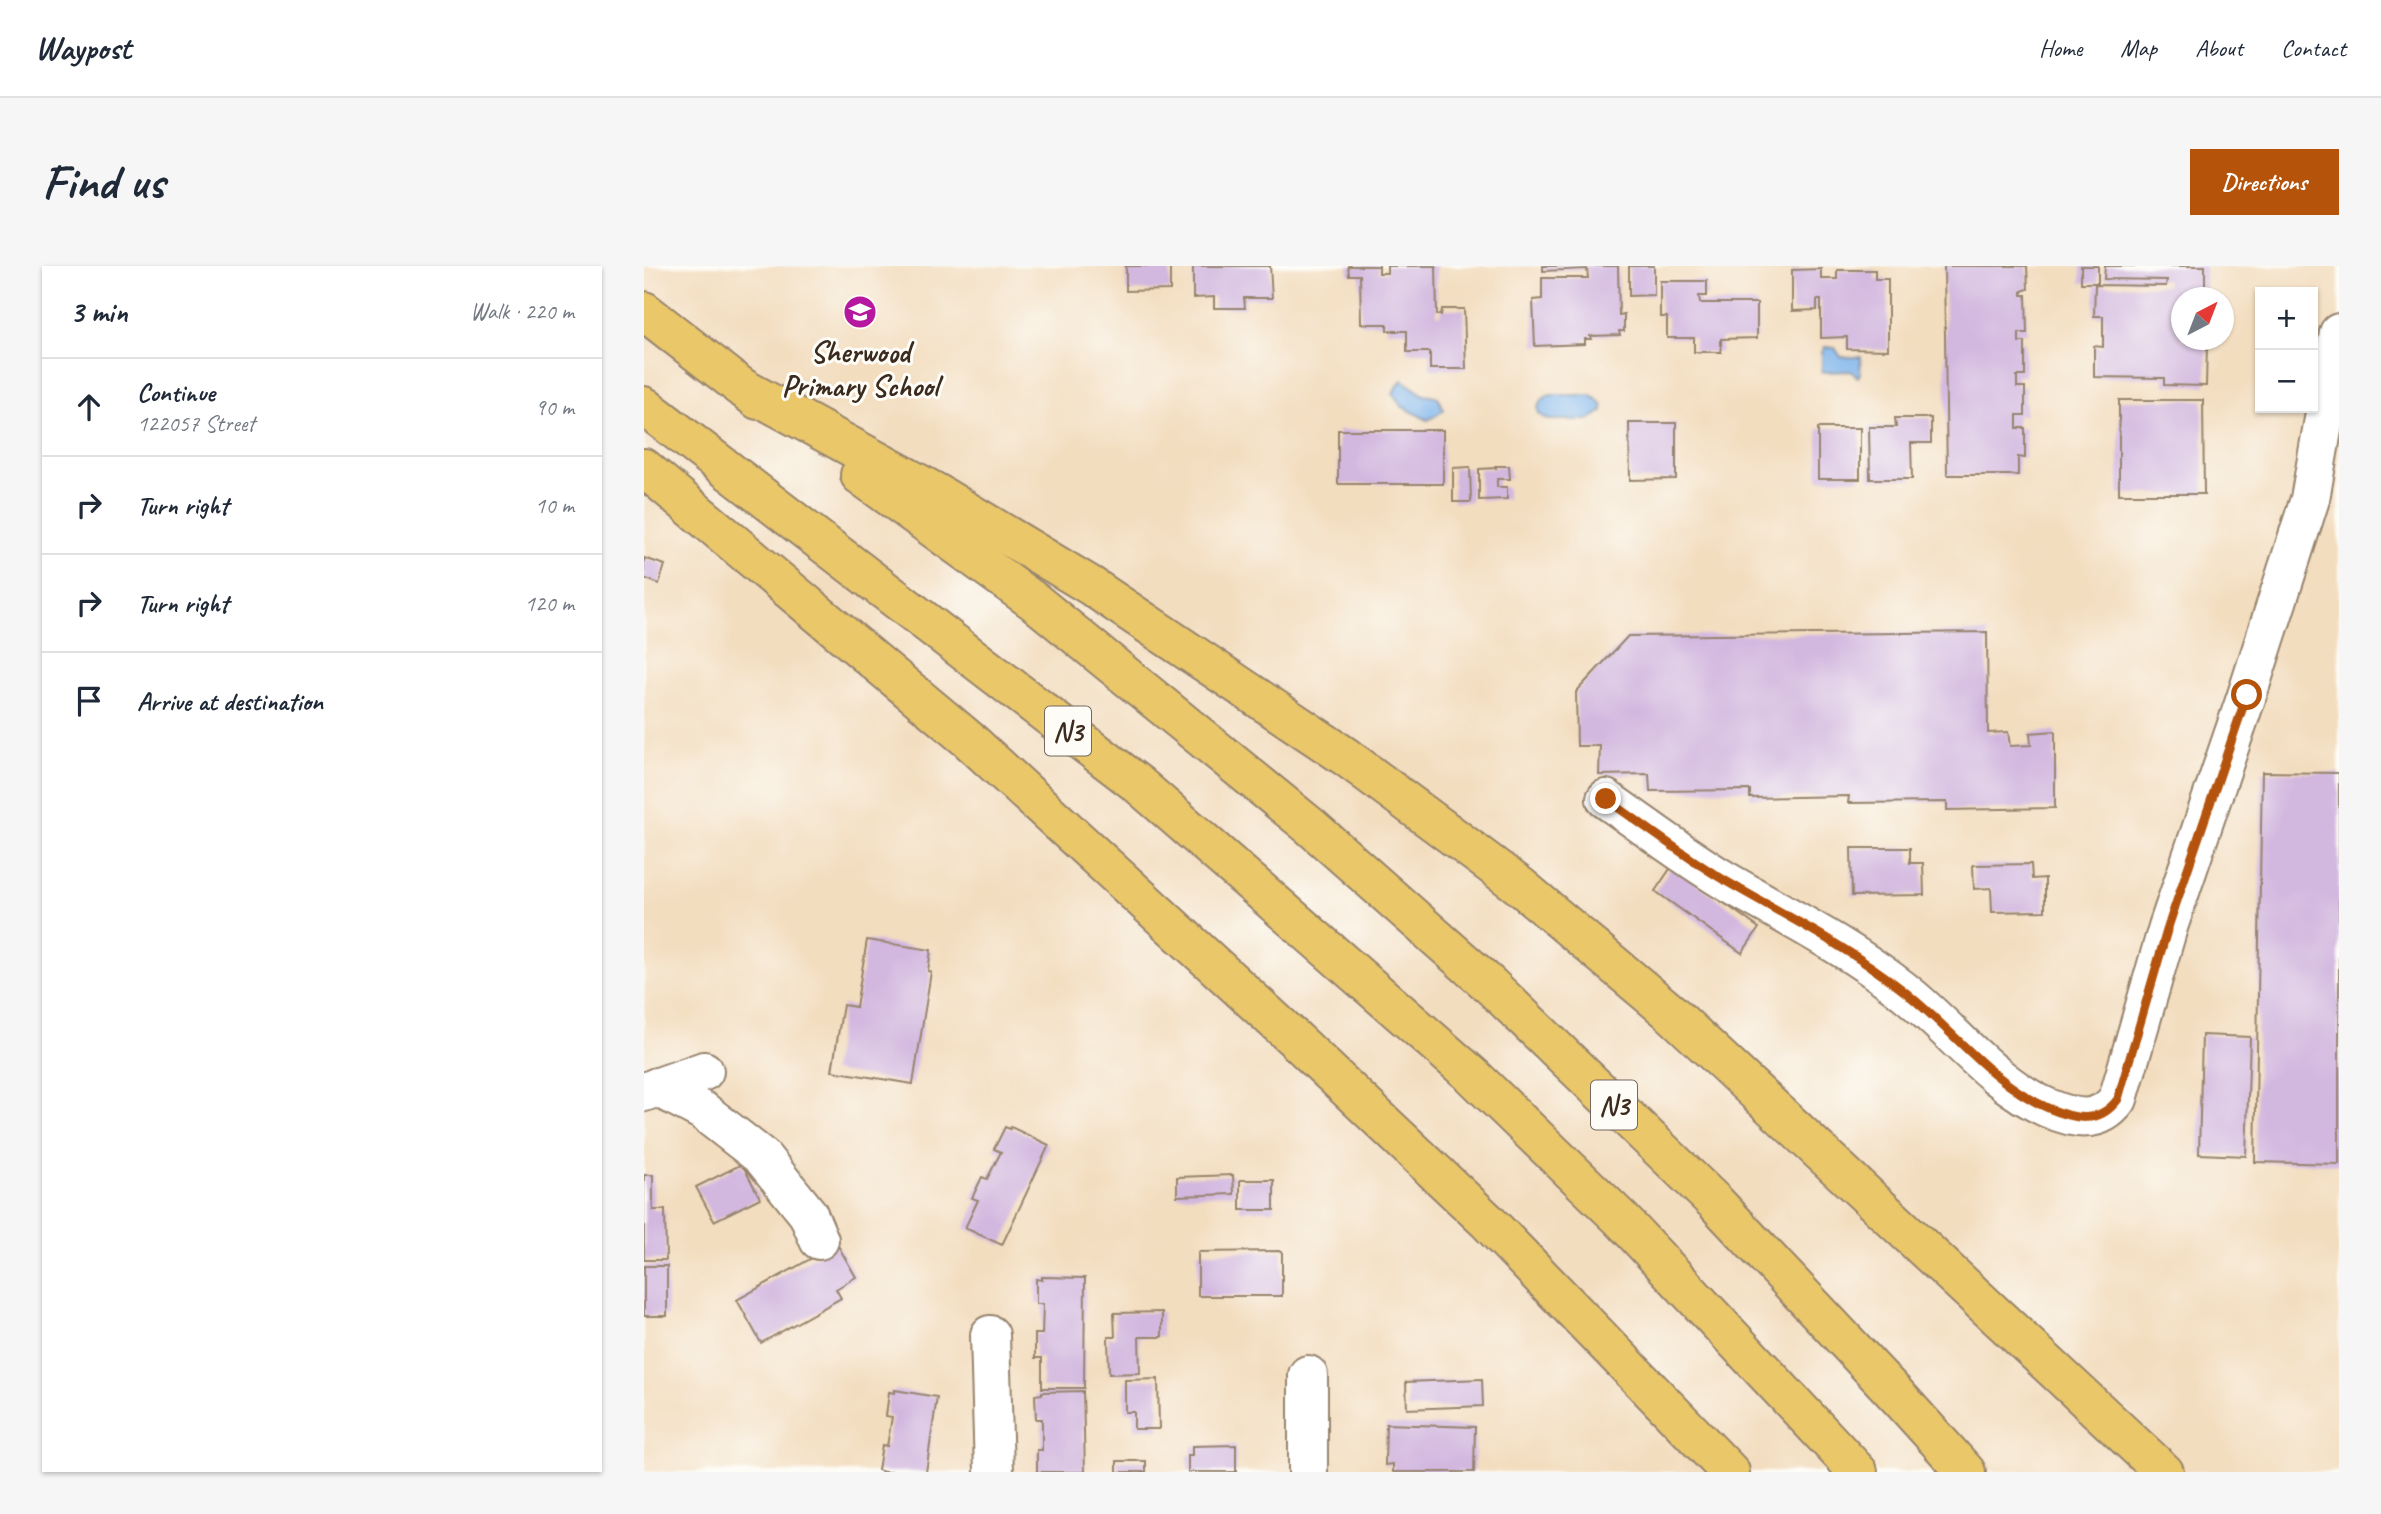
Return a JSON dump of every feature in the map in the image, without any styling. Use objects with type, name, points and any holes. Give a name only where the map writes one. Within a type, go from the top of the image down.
[{"type":"highway","name":"N3","points":[[644,311],[739,386],[1035,602],[1310,826],[1491,986],[1716,1203],[1966,1472]]},
{"type":"highway","points":[[739,386],[939,494],[1091,586],[1346,757],[1520,886],[1671,1013],[2164,1472]]},
{"type":"highway","name":"N3","points":[[644,406],[1139,786],[1474,1077],[1622,1220],[1858,1472]]},
{"type":"highway","points":[[644,468],[968,740],[1299,1043],[1487,1222],[1730,1472]]},
{"type":"street","points":[[1606,799],[1722,879],[1832,940],[1902,988],[1993,1072],[2026,1096],[2072,1117],[2089,1119],[2101,1115],[2118,1099],[2168,927],[2310,499],[2339,333]]},
{"type":"street","points":[[651,1090],[705,1072]]},
{"type":"street","points":[[651,1090],[704,1111],[762,1157],[808,1214],[819,1240]]},
{"type":"street","points":[[990,1335],[994,1472]]},
{"type":"street","points":[[1308,1375],[1308,1472]]},
{"type":"water","points":[[1825,347],[1835,348],[1841,357],[1861,357],[1858,377],[1851,371],[1822,372],[1822,353]]},
{"type":"water","points":[[1402,380],[1424,395],[1438,397],[1444,410],[1428,420],[1401,406],[1393,393]]},
{"type":"water","points":[[1549,395],[1591,395],[1602,404],[1603,411],[1589,420],[1549,420],[1539,414],[1538,408],[1542,400]]},
{"type":"building","points":[[1126,266],[1170,266],[1170,290],[1126,291]]},
{"type":"building","points":[[1193,266],[1270,266],[1272,298],[1244,298],[1245,308],[1214,308],[1214,297],[1193,298]]},
{"type":"building","points":[[1348,266],[1379,266],[1379,273],[1387,273],[1387,266],[1436,266],[1437,315],[1441,315],[1442,309],[1464,309],[1466,369],[1430,369],[1430,352],[1407,352],[1407,331],[1387,331],[1387,324],[1361,324],[1360,275],[1349,275]]},
{"type":"building","points":[[1543,266],[1618,266],[1619,315],[1624,314],[1624,331],[1619,331],[1620,335],[1590,336],[1591,339],[1585,339],[1585,344],[1535,346],[1533,300],[1542,299],[1542,278],[1588,278],[1587,269],[1543,271]]},
{"type":"building","points":[[1629,266],[1654,266],[1654,295],[1629,296]]},
{"type":"building","points":[[1944,266],[2027,266],[2028,289],[2022,291],[2022,295],[2026,295],[2027,333],[2019,333],[2019,342],[2025,342],[2025,376],[2017,376],[2017,387],[2025,387],[2025,415],[2017,415],[2017,428],[2025,428],[2025,458],[2018,457],[2018,475],[1947,475]]},
{"type":"building","points":[[2081,266],[2098,266],[2098,283],[2081,283]]},
{"type":"building","points":[[2105,266],[2205,266],[2205,287],[2171,287],[2171,350],[2207,350],[2206,386],[2164,385],[2164,378],[2094,377],[2094,346],[2103,347],[2103,316],[2094,316],[2095,285],[2166,286],[2167,280],[2104,279]]},
{"type":"building","points":[[1821,269],[1821,279],[1837,279],[1837,270],[1875,270],[1875,279],[1888,279],[1888,350],[1847,349],[1847,337],[1821,338],[1821,300],[1817,300],[1817,310],[1792,311],[1792,270]]},
{"type":"building","points":[[1660,281],[1707,281],[1707,296],[1699,296],[1700,303],[1757,303],[1757,338],[1721,339],[1721,352],[1694,352],[1694,338],[1667,338],[1667,317],[1660,317]]},
{"type":"building","points":[[2119,400],[2203,400],[2204,494],[2119,494]]},
{"type":"building","points":[[1895,418],[1931,418],[1931,443],[1911,443],[1912,479],[1870,479],[1869,427],[1896,427]]},
{"type":"building","points":[[1629,423],[1676,423],[1676,479],[1630,480]]},
{"type":"building","points":[[1818,428],[1860,428],[1860,479],[1818,479]]},
{"type":"building","points":[[1338,430],[1443,430],[1443,484],[1338,484]]},
{"type":"building","points":[[1495,466],[1509,466],[1510,479],[1497,479],[1497,487],[1507,487],[1507,499],[1479,500],[1479,469],[1496,468]]},
{"type":"building","points":[[1470,467],[1471,502],[1453,502],[1453,468]]},
{"type":"building","points":[[644,558],[665,565],[659,584],[644,578]]},
{"type":"building","points":[[1987,632],[1988,733],[2008,732],[2010,746],[2031,745],[2030,733],[2055,731],[2055,808],[1947,810],[1947,802],[1848,803],[1849,796],[1750,798],[1750,790],[1650,791],[1649,774],[1599,775],[1600,746],[1577,746],[1576,692],[1628,636]]},
{"type":"building","points":[[2262,772],[2339,773],[2339,1164],[2255,1162]]},
{"type":"building","points":[[1851,848],[1910,848],[1910,863],[1923,863],[1924,895],[1852,896]]},
{"type":"building","points":[[2031,864],[2032,879],[2045,878],[2045,911],[1992,912],[1991,888],[1974,889],[1973,865]]},
{"type":"building","points":[[1672,866],[1759,928],[1742,953],[1655,891]]},
{"type":"building","points":[[867,940],[931,950],[928,971],[931,972],[913,1084],[832,1071],[843,1005],[856,1007]]},
{"type":"building","points":[[2202,1035],[2250,1037],[2246,1156],[2199,1154]]},
{"type":"building","points":[[1005,1127],[1011,1127],[1049,1145],[1002,1245],[965,1228],[978,1200],[972,1198],[982,1177],[987,1179],[1001,1152],[994,1149]]},
{"type":"building","points":[[742,1164],[760,1198],[714,1221],[696,1187]]},
{"type":"building","points":[[644,1175],[653,1175],[653,1210],[665,1210],[666,1260],[644,1260]]},
{"type":"building","points":[[1233,1175],[1234,1194],[1177,1196],[1177,1177]]},
{"type":"building","points":[[1240,1180],[1274,1180],[1274,1210],[1240,1210]]},
{"type":"building","points":[[837,1244],[856,1277],[836,1289],[841,1298],[761,1343],[737,1300]]},
{"type":"building","points":[[1282,1251],[1282,1296],[1198,1296],[1198,1252]]},
{"type":"building","points":[[644,1266],[667,1266],[667,1316],[644,1316]]},
{"type":"building","points":[[1042,1277],[1085,1278],[1084,1388],[1042,1388],[1042,1358],[1035,1358],[1035,1334],[1042,1334],[1043,1304],[1036,1304],[1036,1279],[1042,1280]]},
{"type":"building","points":[[1162,1312],[1162,1337],[1139,1337],[1140,1373],[1109,1374],[1108,1337],[1115,1337],[1114,1313]]},
{"type":"building","points":[[1158,1379],[1159,1429],[1134,1429],[1134,1412],[1125,1412],[1125,1380]]},
{"type":"building","points":[[1482,1379],[1483,1406],[1407,1409],[1406,1382]]},
{"type":"building","points":[[895,1390],[937,1397],[926,1472],[878,1470],[882,1445],[887,1446],[892,1417],[886,1416],[889,1392],[895,1393]]},
{"type":"building","points":[[1083,1391],[1085,1472],[1037,1472],[1037,1450],[1042,1450],[1042,1419],[1036,1419],[1035,1395],[1042,1392]]},
{"type":"building","points":[[1386,1424],[1475,1427],[1474,1472],[1393,1472],[1393,1464],[1385,1465]]},
{"type":"building","points":[[1236,1445],[1236,1472],[1188,1472],[1188,1455],[1192,1455],[1192,1446]]},
{"type":"building","points":[[1117,1461],[1146,1461],[1146,1472],[1117,1472]]},
{"type":"place","name":"Sherwood Primary School","points":[[860,312]]},
{"type":"route","points":[[1606,799],[1722,879],[1832,940],[1902,988],[1993,1072],[2026,1096],[2072,1117],[2089,1119],[2101,1115],[2118,1099],[2168,927],[2247,695]]}]
